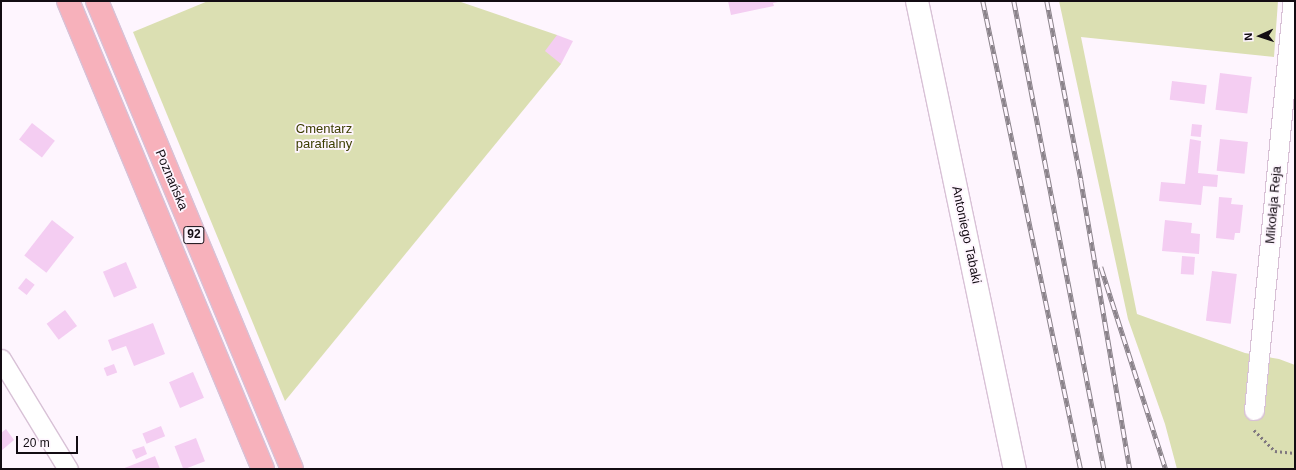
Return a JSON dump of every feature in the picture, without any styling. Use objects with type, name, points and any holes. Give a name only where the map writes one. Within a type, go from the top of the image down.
[{"type":"main road","name":"Poznańska","points":[[68,1],[263,469]]},
{"type":"main road","name":"Poznańska","points":[[97,1],[292,469]]},
{"type":"street","name":"Antoniego Tabaki","points":[[917,1],[1014,469]]},
{"type":"street","name":"Mikołaja Reja","points":[[1254,410],[1293,1]]},
{"type":"street","points":[[1,359],[68,469]]},
{"type":"path","points":[[1254,410],[1254,430],[1263,440],[1275,451],[1295,453]]},
{"type":"green space","name":"Cmentarz parafialny","points":[[208,1],[458,1],[557,35],[561,64],[285,401],[133,32]]},
{"type":"green space","points":[[1059,1],[1278,1],[1274,57],[1081,37],[1137,314],[1245,353],[1279,359],[1295,365],[1295,469],[1177,469],[1165,424],[1128,319]]},
{"type":"building","points":[[728,1],[778,2],[773,3],[774,6],[731,15]]},
{"type":"building","points":[[557,35],[573,41],[561,64],[545,51]]},
{"type":"building","points":[[1220,73],[1252,77],[1247,114],[1215,110]]},
{"type":"building","points":[[1172,81],[1207,85],[1204,104],[1170,100]]},
{"type":"building","points":[[32,123],[55,141],[42,157],[19,140]]},
{"type":"building","points":[[1192,124],[1202,125],[1201,137],[1191,136]]},
{"type":"building","points":[[1190,139],[1201,141],[1198,173],[1218,175],[1217,187],[1203,186],[1201,205],[1159,201],[1161,182],[1185,184]]},
{"type":"building","points":[[1220,139],[1248,142],[1245,174],[1217,171]]},
{"type":"building","points":[[1219,197],[1232,198],[1231,204],[1243,205],[1240,233],[1235,233],[1234,240],[1216,238]]},
{"type":"building","points":[[52,220],[74,237],[46,273],[24,255]]},
{"type":"building","points":[[1165,220],[1192,223],[1191,233],[1200,234],[1199,254],[1162,251]]},
{"type":"building","points":[[1182,256],[1195,257],[1194,275],[1181,274]]},
{"type":"building","points":[[126,262],[137,288],[114,298],[103,272]]},
{"type":"building","points":[[1212,271],[1237,274],[1231,324],[1206,321]]},
{"type":"building","points":[[26,278],[35,285],[27,295],[18,288]]},
{"type":"building","points":[[65,310],[77,326],[59,340],[47,324]]},
{"type":"building","points":[[153,323],[165,354],[134,366],[126,346],[112,351],[108,340]]},
{"type":"building","points":[[114,364],[117,372],[107,376],[104,368]]},
{"type":"building","points":[[193,372],[204,398],[180,408],[169,382]]},
{"type":"building","points":[[161,426],[165,436],[147,444],[142,433]]},
{"type":"building","points":[[6,429],[14,440],[1,451],[1,433]]},
{"type":"building","points":[[196,438],[205,461],[183,469],[175,446]]},
{"type":"building","points":[[144,446],[147,454],[136,459],[132,450]]},
{"type":"building","points":[[155,456],[160,469],[122,469]]},
{"type":"railway","points":[[983,1],[1081,469]]},
{"type":"railway","points":[[1014,1],[1104,469]]},
{"type":"railway","points":[[1047,1],[1081,180],[1130,469]]},
{"type":"railway","points":[[1101,267],[1166,469]]}]
